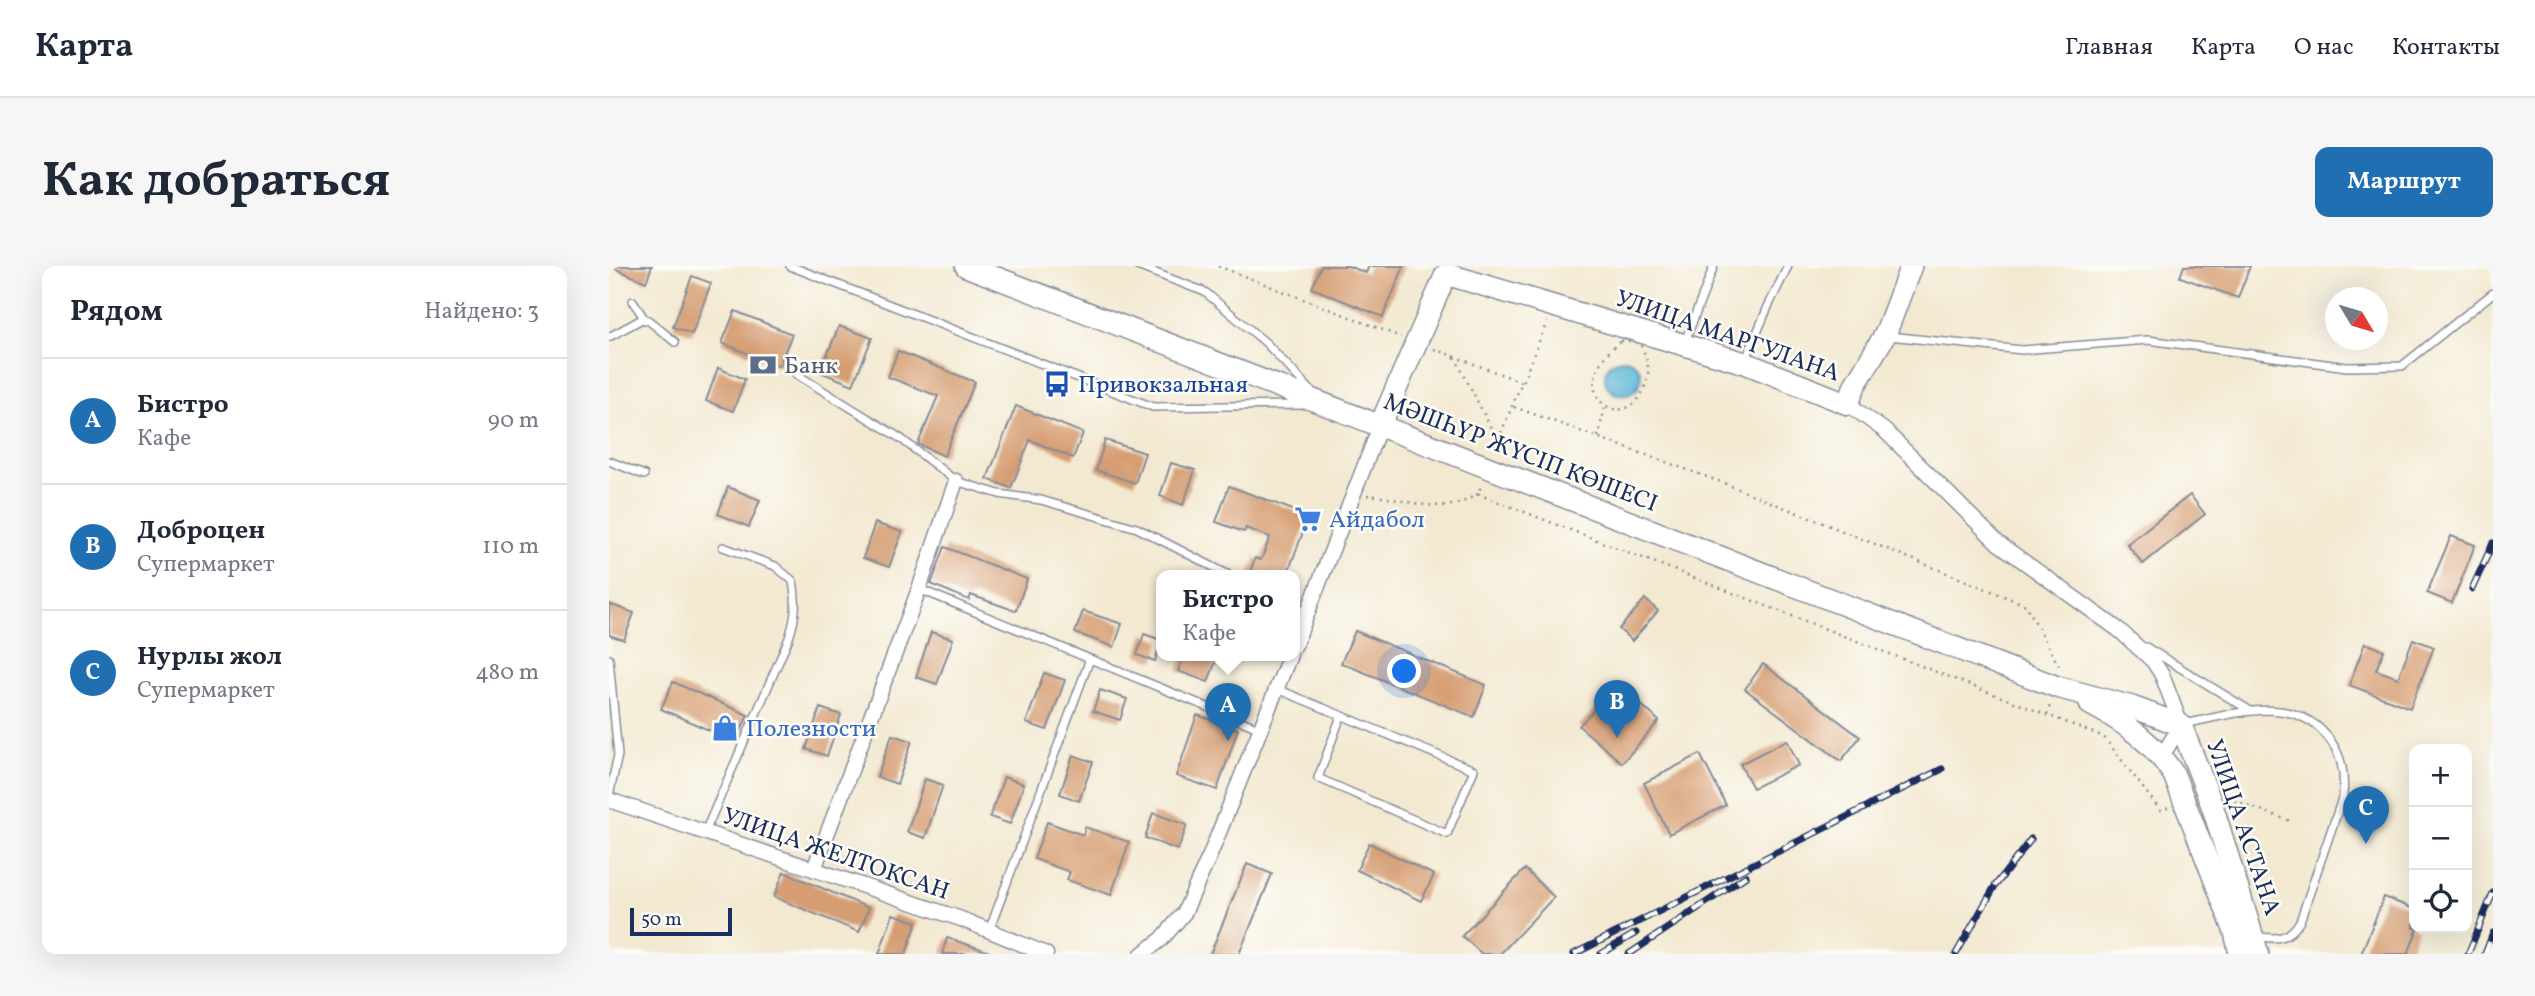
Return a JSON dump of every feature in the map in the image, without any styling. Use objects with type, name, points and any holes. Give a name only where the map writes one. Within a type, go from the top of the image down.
[{"type":"main road","name":"МӘШҺҮР ЖҮСІП КӨШЕСІ","points":[[966,266],[2057,687]]},
{"type":"main road","name":"УЛИЦА МАРГУЛАНА","points":[[1448,270],[1554,306],[1745,363],[1848,404],[1855,385],[1885,335],[1911,266]]},
{"type":"main road","points":[[1380,426],[1448,270]]},
{"type":"main road","name":"УЛИЦА АСТАНА","points":[[2057,687],[2132,707],[2181,725],[2208,796],[2249,940],[2240,954]]},
{"type":"main road","name":"УЛИЦА АСТАНА","points":[[2057,687],[2121,721],[2162,756],[2174,775],[2249,940]]},
{"type":"street","points":[[1848,404],[1885,431],[1998,543],[2119,631],[2153,661],[2162,675],[2181,725],[2162,756]]},
{"type":"street","points":[[1301,609],[1347,509],[1380,426]]},
{"type":"street","points":[[814,869],[919,589],[956,481]]},
{"type":"street","points":[[1142,954],[1162,939],[1184,912],[1262,729],[1288,661]]},
{"type":"street","name":"УЛИЦА ЖЕЛТОКСАН","points":[[609,798],[989,931],[1046,954]]},
{"type":"lane","points":[[790,266],[1153,407],[1273,407],[1322,404]]},
{"type":"lane","points":[[1137,266],[1205,292],[1266,343],[1322,404]]},
{"type":"lane","points":[[1684,345],[1714,266]]},
{"type":"lane","points":[[1745,363],[1788,266]]},
{"type":"lane","points":[[1885,335],[2022,350],[2148,340],[2347,367],[2402,366],[2493,293]]},
{"type":"lane","points":[[633,301],[645,320],[675,342]]},
{"type":"lane","points":[[609,337],[645,320]]},
{"type":"lane","points":[[796,374],[900,438],[956,481],[999,494],[1041,499],[1137,528],[1219,570]]},
{"type":"lane","points":[[609,461],[644,475]]},
{"type":"lane","points":[[705,833],[789,638],[796,610],[793,581],[775,566],[723,547]]},
{"type":"lane","points":[[919,589],[1262,729]]},
{"type":"lane","points":[[2119,631],[2249,711]]},
{"type":"lane","points":[[609,659],[618,755],[609,798]]},
{"type":"lane","points":[[989,931],[1090,659]]},
{"type":"lane","points":[[1277,690],[1474,770],[1447,834],[1318,778],[1341,716]]},
{"type":"lane","points":[[2181,725],[2249,711],[2283,710],[2310,721],[2331,740],[2343,767],[2344,781],[2339,810],[2298,926],[2281,938],[2249,940]]},
{"type":"path","points":[[1218,266],[1522,382]]},
{"type":"path","points":[[1455,356],[1497,442],[1514,407],[1554,306]]},
{"type":"path","points":[[1621,341],[1640,344],[1649,368],[1640,399],[1631,407],[1605,406],[1600,401],[1594,376],[1601,360],[1621,341]]},
{"type":"path","points":[[1598,437],[1605,406]]},
{"type":"path","points":[[1514,407],[1721,482],[2026,605],[2062,672],[2047,715]]},
{"type":"path","points":[[1347,509],[1368,495],[1431,506],[1454,505],[1478,494],[2104,737],[2160,810],[2185,803]]},
{"type":"path","points":[[2208,796],[2215,794],[2290,821]]},
{"type":"water","points":[[1623,359],[1636,364],[1641,377],[1636,390],[1623,395],[1610,390],[1605,377],[1610,364]]},
{"type":"building","points":[[609,266],[652,266],[646,282]]},
{"type":"building","points":[[1321,266],[1348,266],[1366,273],[1369,266],[1404,266],[1383,317],[1312,288]]},
{"type":"building","points":[[2184,266],[2250,266],[2238,298],[2180,277]]},
{"type":"building","points":[[692,276],[711,283],[692,334],[673,327]]},
{"type":"building","points":[[735,311],[792,334],[779,366],[722,343]]},
{"type":"building","points":[[839,326],[872,338],[853,385],[820,372]]},
{"type":"building","points":[[898,351],[975,382],[944,456],[918,444],[938,396],[888,377]]},
{"type":"building","points":[[718,368],[745,379],[733,411],[706,401]]},
{"type":"building","points":[[1016,406],[1083,433],[1073,458],[1030,440],[1011,488],[987,479]]},
{"type":"building","points":[[1105,440],[1145,453],[1135,483],[1096,470]]},
{"type":"building","points":[[1171,463],[1195,470],[1183,505],[1160,496]]},
{"type":"building","points":[[1229,486],[1309,516],[1289,570],[1251,570],[1255,558],[1261,560],[1270,537],[1246,528],[1244,532],[1216,522]]},
{"type":"building","points":[[728,487],[760,500],[749,527],[718,514]]},
{"type":"building","points":[[2190,495],[2205,514],[2143,564],[2127,544]]},
{"type":"building","points":[[875,523],[902,532],[889,567],[863,558]]},
{"type":"building","points":[[2451,536],[2475,545],[2452,603],[2427,593]]},
{"type":"building","points":[[945,547],[1027,579],[1016,611],[971,595],[969,600],[931,584]]},
{"type":"building","points":[[1645,599],[1658,611],[1632,641],[1619,629]]},
{"type":"building","points":[[609,604],[634,613],[624,640],[609,635]]},
{"type":"building","points":[[1083,611],[1122,624],[1114,647],[1075,633]]},
{"type":"building","points":[[1355,631],[1486,685],[1474,717],[1341,663]]},
{"type":"building","points":[[931,632],[953,639],[937,684],[916,677]]},
{"type":"building","points":[[1144,634],[1156,638],[1155,661],[1137,655]]},
{"type":"building","points":[[2413,639],[2434,647],[2410,708],[2349,685],[2365,643],[2384,650],[2376,670],[2398,678]]},
{"type":"building","points":[[1182,661],[1216,661],[1208,682],[1178,671]]},
{"type":"building","points":[[1763,664],[1860,737],[1841,761],[1745,689]]},
{"type":"building","points":[[1044,673],[1065,680],[1047,730],[1026,723]]},
{"type":"building","points":[[673,682],[748,715],[736,742],[661,709]]},
{"type":"building","points":[[1618,683],[1659,721],[1622,763],[1579,726]]},
{"type":"building","points":[[1100,690],[1127,699],[1120,720],[1093,711]]},
{"type":"building","points":[[820,708],[841,715],[827,756],[806,749]]},
{"type":"building","points":[[1197,715],[1238,729],[1217,790],[1176,776]]},
{"type":"building","points":[[892,735],[912,741],[897,784],[877,777]]},
{"type":"building","points":[[1787,740],[1799,765],[1753,788],[1740,764]]},
{"type":"building","points":[[1700,754],[1726,805],[1669,834],[1644,783]]},
{"type":"building","points":[[1073,755],[1093,762],[1079,801],[1060,794]]},
{"type":"building","points":[[1004,777],[1024,784],[1010,824],[990,817]]},
{"type":"building","points":[[925,779],[943,785],[925,838],[907,832]]},
{"type":"building","points":[[1153,813],[1187,825],[1178,850],[1145,838]]},
{"type":"building","points":[[1047,822],[1083,835],[1085,827],[1129,842],[1111,895],[1067,880],[1070,872],[1034,859]]},
{"type":"building","points":[[1369,843],[1434,875],[1421,901],[1357,870]]},
{"type":"building","points":[[1247,864],[1272,874],[1239,954],[1210,954]]},
{"type":"building","points":[[1525,869],[1554,897],[1500,954],[1482,954],[1462,936]]},
{"type":"building","points":[[784,872],[869,908],[859,932],[774,897]]},
{"type":"building","points":[[2384,897],[2409,907],[2409,933],[2416,933],[2408,954],[2361,954]]},
{"type":"building","points":[[893,914],[917,922],[906,954],[879,954]]},
{"type":"building","points":[[947,938],[990,952],[942,954]]},
{"type":"railway","points":[[2472,589],[2493,543]]},
{"type":"railway","points":[[1574,954],[1942,769]]},
{"type":"railway","points":[[1956,954],[1995,886],[2031,839]]},
{"type":"railway","points":[[1629,954],[1746,876]]},
{"type":"railway","points":[[2468,954],[2493,893]]},
{"type":"railway","points":[[1601,954],[1636,933]]},
{"type":"railway","points":[[2485,954],[2493,933]]},
{"type":"place","name":"Банк","points":[[763,365]]},
{"type":"place","name":"Привокзальная","points":[[1057,384]]},
{"type":"place","name":"Айдабол","points":[[1308,519]]},
{"type":"place","name":"Полезности","points":[[725,728]]},
{"type":"place","name":"Доброцен","points":[[1617,738]]},
{"type":"place","name":"Бистро","points":[[1228,741]]},
{"type":"place","name":"Нурлы жол","points":[[2366,844]]}]
